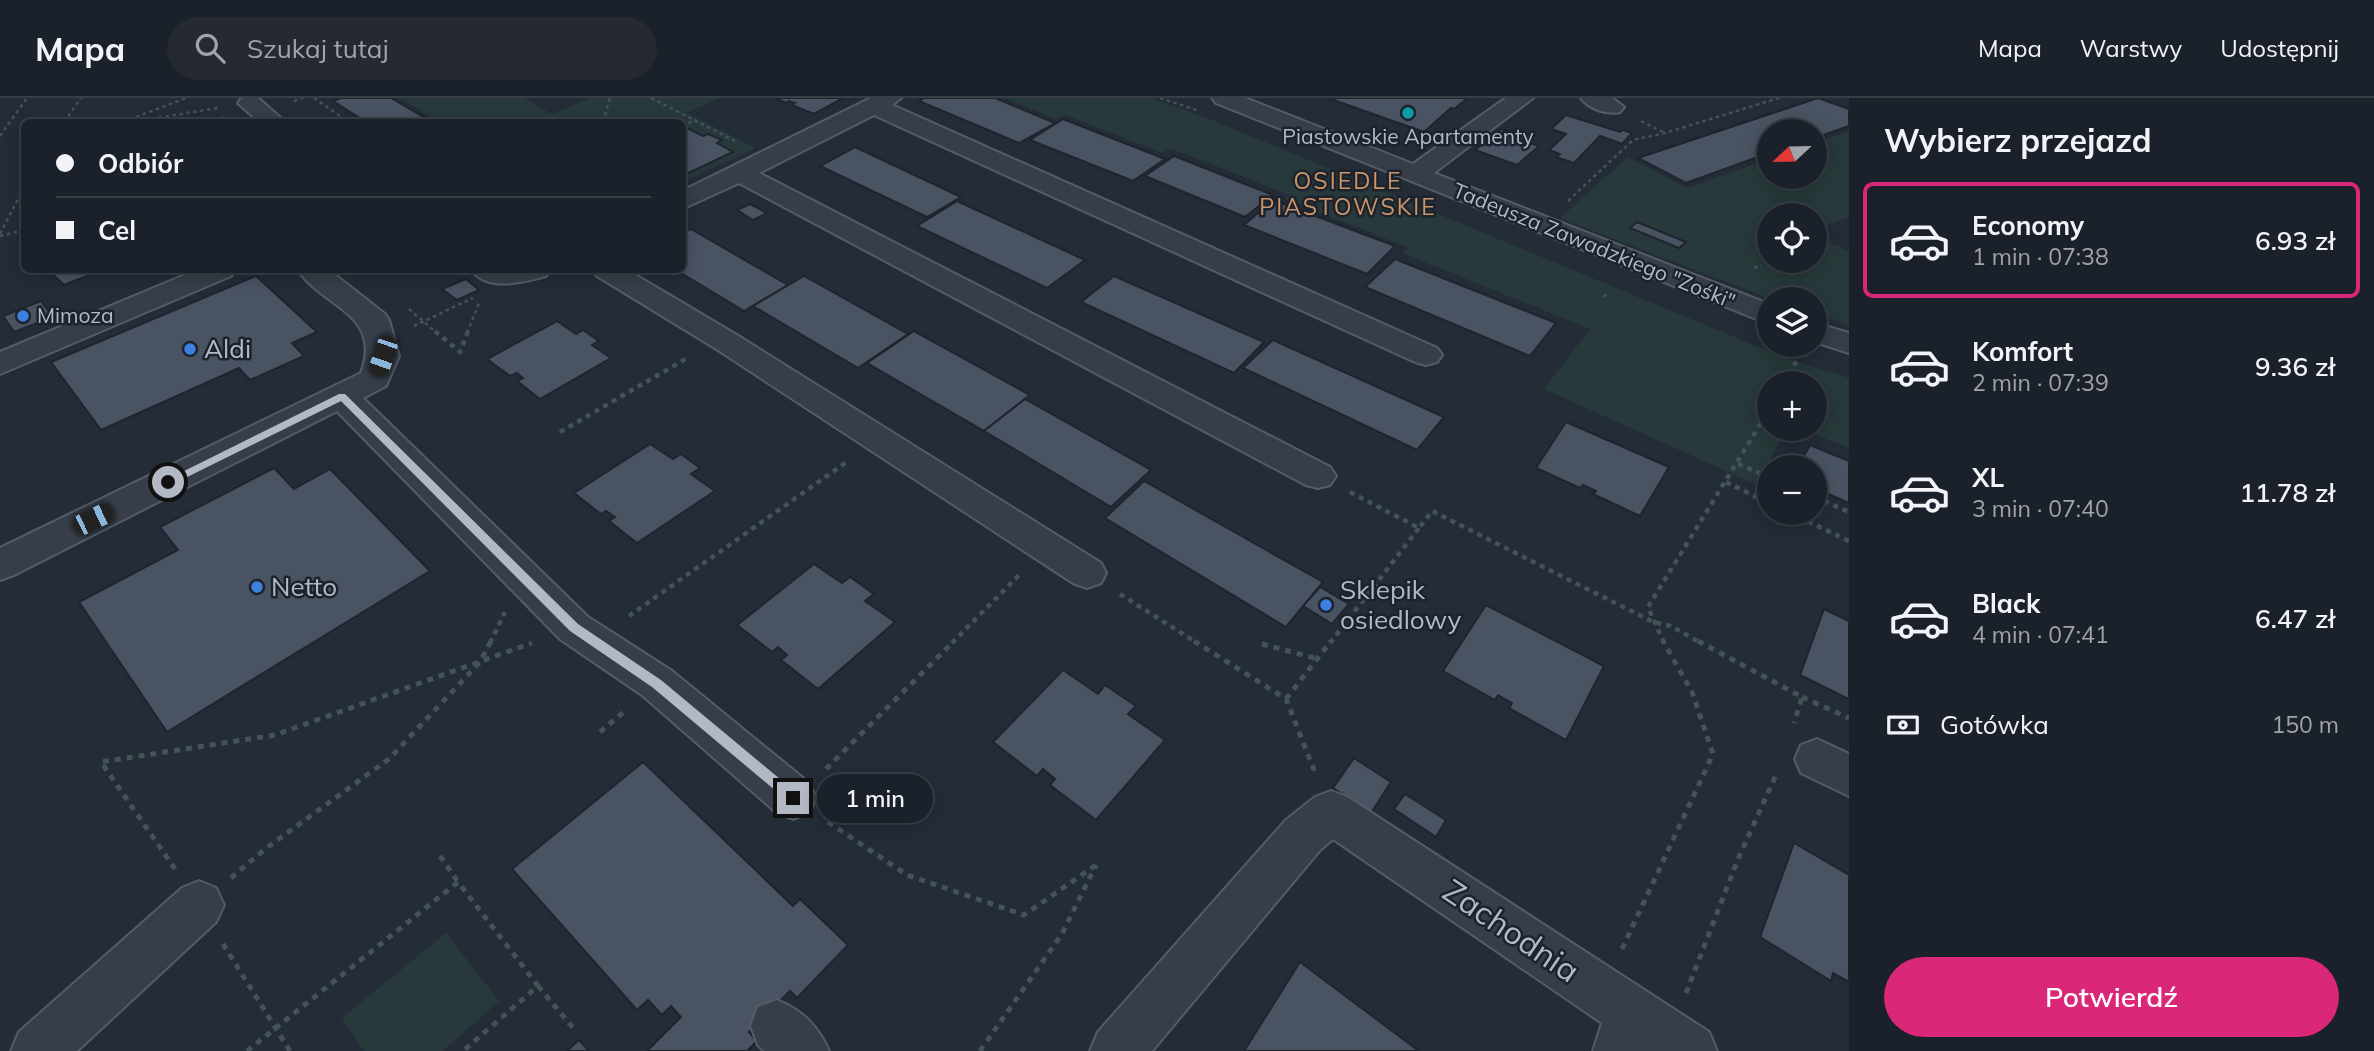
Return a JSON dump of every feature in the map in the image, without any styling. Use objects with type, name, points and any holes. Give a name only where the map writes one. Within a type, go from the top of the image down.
[{"type":"street","name":"Tadeusza Zawadzkiego \"Zośki\"","points":[[1224,98],[1757,311]]},
{"type":"street","points":[[1416,174],[1521,98]]},
{"type":"street","points":[[686,199],[882,102],[1426,355]]},
{"type":"street","points":[[250,103],[269,119]]},
{"type":"street","points":[[740,173],[1318,476]]},
{"type":"street","points":[[0,364],[215,273]]},
{"type":"street","points":[[0,565],[375,379],[383,356],[373,320],[316,273]]},
{"type":"street","points":[[484,282],[493,275],[510,273]]},
{"type":"street","points":[[612,273],[723,337],[877,440],[1087,573]]},
{"type":"street","points":[[1827,344],[1849,343]]},
{"type":"street","points":[[342,397],[574,628],[657,683],[793,798]]},
{"type":"street","points":[[1117,1051],[1303,835],[1331,812]]},
{"type":"street","name":"Zachodnia","points":[[1331,812],[1643,1029]]},
{"type":"street","points":[[37,1051],[199,905]]},
{"type":"path","points":[[0,136],[27,98]]},
{"type":"path","points":[[66,119],[81,98]]},
{"type":"path","points":[[131,119],[186,98]]},
{"type":"path","points":[[314,98],[345,119]]},
{"type":"path","points":[[604,119],[610,98]]},
{"type":"path","points":[[651,98],[738,142]]},
{"type":"path","points":[[1571,197],[1633,140],[1665,133],[1779,98]]},
{"type":"path","points":[[151,119],[250,103]]},
{"type":"path","points":[[686,124],[696,120]]},
{"type":"path","points":[[0,235],[21,193]]},
{"type":"path","points":[[0,235],[21,231]]},
{"type":"path","points":[[425,321],[460,352],[484,282]]},
{"type":"path","points":[[1604,297],[1608,291]]},
{"type":"path","points":[[560,432],[723,337]]},
{"type":"path","points":[[1643,1029],[1713,754],[1692,692],[1653,622],[1648,607],[1757,431]]},
{"type":"path","points":[[627,618],[877,440]]},
{"type":"path","points":[[1738,464],[1757,472]]},
{"type":"path","points":[[1318,476],[1419,528]]},
{"type":"path","points":[[1726,482],[1757,497]]},
{"type":"path","points":[[1827,502],[1849,512]]},
{"type":"path","points":[[1286,699],[1432,511],[1653,622],[1671,626],[1802,697],[1849,718]]},
{"type":"path","points":[[1815,525],[1849,541]]},
{"type":"path","points":[[859,738],[1046,548]]},
{"type":"path","points":[[1087,573],[1286,699],[1331,812]]},
{"type":"path","points":[[199,905],[265,849],[389,759],[480,662],[523,577]]},
{"type":"path","points":[[290,1051],[199,905],[101,762],[275,735],[574,628]]},
{"type":"path","points":[[1262,645],[1318,659]]},
{"type":"path","points":[[1643,1029],[1738,859],[1772,784],[1818,760],[1802,697]]},
{"type":"path","points":[[793,798],[907,876],[1024,915],[1096,865],[1062,934],[980,1051]]},
{"type":"path","points":[[440,856],[538,986],[575,1029]]},
{"type":"path","points":[[247,1051],[458,882]]},
{"type":"path","points":[[463,1051],[538,986]]},
{"type":"shaded area","points":[[400,98],[524,98],[552,114],[590,98],[719,98],[687,113],[756,148],[686,181],[686,119],[434,119]]},
{"type":"shaded area","points":[[1005,98],[1151,98],[1212,120],[1757,346],[1757,357],[1783,357],[1827,371],[1757,371],[1757,441],[1779,441],[1772,455],[1757,455],[1757,485],[1544,389],[1590,329],[1402,253],[1409,248],[1285,199],[1289,195],[1170,148],[1163,153],[1065,115],[1056,119]]},
{"type":"shaded area","points":[[1849,131],[1849,217],[1827,225],[1827,203],[1757,203],[1757,273],[1827,273],[1827,241],[1849,252],[1849,325],[1827,318],[1827,287],[1757,287],[1757,294],[1560,218],[1628,157],[1687,188],[1757,163],[1757,189],[1827,189],[1827,139]]},
{"type":"shaded area","points":[[1827,371],[1849,378],[1849,448],[1827,439]]},
{"type":"shaded area","points":[[446,933],[499,1001],[443,1051],[364,1051],[342,1018]]},
{"type":"building","points":[[341,98],[391,98],[427,119],[361,119],[333,101]]},
{"type":"building","points":[[775,98],[843,98],[814,114],[792,105],[795,103],[786,103]]},
{"type":"building","points":[[924,98],[995,98],[1055,123],[1019,143],[919,101]]},
{"type":"building","name":"Piastowskie Apartamenty","points":[[1328,98],[1468,98],[1454,109],[1451,108],[1424,132]]},
{"type":"building","points":[[1818,98],[1849,109],[1849,126],[1827,134],[1827,119],[1757,119],[1757,157],[1686,183],[1638,158]]},
{"type":"building","points":[[1566,115],[1620,132],[1623,130],[1632,133],[1622,144],[1600,136],[1574,163],[1556,157],[1560,154],[1549,150],[1566,134],[1551,129]]},
{"type":"building","points":[[1063,119],[1165,159],[1133,181],[1030,140]]},
{"type":"building","points":[[686,128],[722,140],[717,143],[733,152],[686,174]]},
{"type":"building","points":[[1501,129],[1526,137],[1522,140],[1539,146],[1517,165],[1475,150]]},
{"type":"building","points":[[855,147],[961,197],[927,217],[820,166]]},
{"type":"building","points":[[1174,156],[1273,195],[1245,217],[1145,176]]},
{"type":"building","points":[[1273,200],[1395,246],[1367,274],[1244,225]]},
{"type":"building","points":[[957,201],[1085,260],[1047,288],[917,226]]},
{"type":"building","points":[[750,204],[767,213],[753,220],[737,210]]},
{"type":"building","points":[[1637,222],[1686,242],[1679,248],[1630,228]]},
{"type":"building","points":[[691,229],[788,285],[744,311],[681,273],[686,273],[686,231]]},
{"type":"building","points":[[1395,259],[1556,323],[1530,356],[1365,287]]},
{"type":"building","points":[[51,273],[94,273],[64,285]]},
{"type":"building","name":"Aldi","points":[[256,276],[317,332],[292,343],[304,356],[250,380],[239,368],[101,430],[51,362]]},
{"type":"building","points":[[804,276],[908,334],[858,368],[753,306]]},
{"type":"building","points":[[1114,276],[1264,342],[1234,373],[1081,302]]},
{"type":"building","points":[[466,279],[479,290],[457,300],[442,289]]},
{"type":"building","points":[[41,301],[53,317],[14,332],[3,316]]},
{"type":"building","points":[[557,321],[576,334],[583,330],[599,341],[592,345],[611,358],[540,399],[517,381],[523,378],[517,373],[510,376],[487,359]]},
{"type":"building","points":[[914,331],[1030,395],[984,431],[867,363]]},
{"type":"building","points":[[1273,340],[1444,417],[1417,450],[1243,368]]},
{"type":"building","points":[[1025,399],[1151,470],[1111,507],[984,431]]},
{"type":"building","points":[[1566,422],[1669,467],[1640,516],[1593,494],[1596,491],[1583,485],[1580,488],[1536,468]]},
{"type":"building","points":[[650,444],[673,459],[681,454],[700,468],[691,474],[715,491],[637,543],[609,521],[615,517],[606,511],[601,514],[574,493]]},
{"type":"building","points":[[1810,445],[1849,461],[1849,503],[1827,493],[1827,455],[1805,455]]},
{"type":"building","name":"Netto","points":[[274,468],[294,489],[330,469],[430,571],[167,732],[79,602],[178,550],[160,527]]},
{"type":"building","points":[[1144,481],[1323,582],[1286,627],[1105,518]]},
{"type":"building","points":[[814,564],[842,583],[850,577],[874,594],[865,601],[895,622],[818,689],[781,660],[787,655],[778,647],[772,652],[737,625]]},
{"type":"building","name":"Sklepik osiedlowy","points":[[1320,587],[1349,604],[1332,624],[1303,606]]},
{"type":"building","points":[[1486,605],[1604,666],[1566,740],[1509,708],[1512,703],[1498,695],[1495,700],[1443,671]]},
{"type":"building","points":[[1824,609],[1849,621],[1849,699],[1800,675]]},
{"type":"building","points":[[1063,670],[1098,694],[1105,685],[1136,706],[1128,714],[1165,740],[1096,820],[1050,785],[1055,779],[1043,769],[1037,776],[993,742]]},
{"type":"building","points":[[1354,758],[1391,782],[1371,813],[1333,788]]},
{"type":"building","points":[[643,762],[793,906],[800,899],[848,945],[797,998],[790,991],[749,1032],[757,1041],[747,1051],[647,1051],[681,1017],[671,1006],[662,1015],[648,1000],[637,1010],[512,869]]},
{"type":"building","points":[[1405,794],[1446,820],[1436,837],[1394,809]]},
{"type":"building","points":[[1794,843],[1849,875],[1849,982],[1833,973],[1831,981],[1760,937]]},
{"type":"building","points":[[1300,962],[1419,1051],[1244,1051]]},
{"type":"building","points":[[579,1040],[589,1051],[567,1051]]},
{"type":"place","name":"Piastowskie Apartamenty","points":[[1408,113]]},
{"type":"place","name":"Mimoza","points":[[23,316]]},
{"type":"place","name":"Aldi","points":[[190,349]]},
{"type":"place","name":"Netto","points":[[257,587]]},
{"type":"place","name":"Sklepik osiedlowy","points":[[1326,605]]},
{"type":"district","name":"OSIEDLE PIASTOWSKIE","points":[[1348,194]]},
{"type":"route","points":[[168,482],[342,397],[574,628],[657,683],[793,798]]}]
